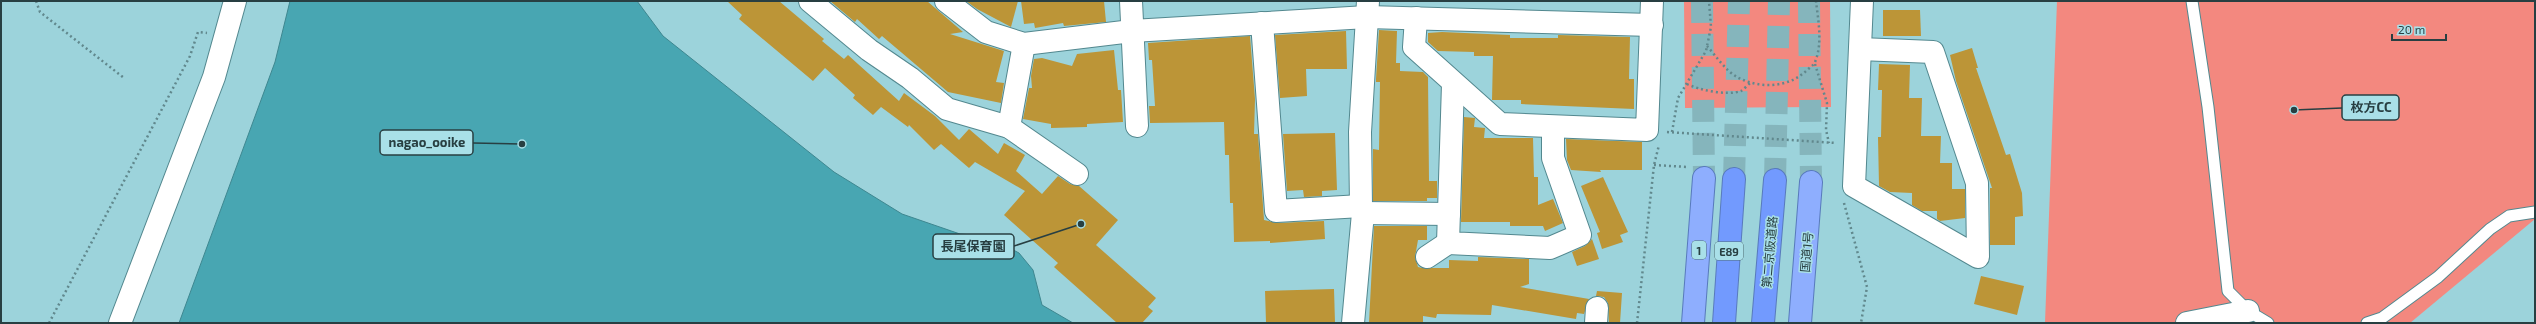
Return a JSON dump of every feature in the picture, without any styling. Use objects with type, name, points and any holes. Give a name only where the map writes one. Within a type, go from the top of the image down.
[{"type":"highway","name":"1","points":[[1693,323],[1704,178]]},
{"type":"highway","name":"E89","points":[[1724,323],[1734,179]]},
{"type":"highway","name":"第二京阪道路","points":[[1763,323],[1775,180]]},
{"type":"highway","name":"国道1号","points":[[1800,323],[1811,182]]},
{"type":"highway","points":[[1680,323],[1702,213]]},
{"type":"highway","points":[[1804,269],[1806,323]]},
{"type":"street","points":[[120,323],[214,77],[235,1]]},
{"type":"street","points":[[810,1],[946,109],[1010,127],[1077,174]]},
{"type":"street","points":[[946,1],[986,32],[1024,44],[1132,31],[1262,23],[1367,9],[1416,18],[1652,25]]},
{"type":"street","points":[[1131,1],[1137,126]]},
{"type":"street","points":[[1416,18],[1414,47],[1453,84],[1500,124],[1655,131],[1652,1]]},
{"type":"street","points":[[1860,49],[1933,52],[1977,182],[1978,256],[1854,186],[1862,1]]},
{"type":"street","points":[[1353,323],[1362,209],[1360,132],[1367,9]]},
{"type":"street","points":[[1262,23],[1276,211],[1362,209],[1449,214]]},
{"type":"street","points":[[1010,127],[1024,44]]},
{"type":"street","points":[[1448,243],[1453,84]]},
{"type":"street","points":[[1427,257],[1448,243],[1550,248],[1580,235],[1554,158],[1553,127]]},
{"type":"street","points":[[2187,323],[2248,312]]},
{"type":"lane","points":[[2192,1],[2208,107],[2228,291],[2248,312],[2268,323]]},
{"type":"lane","points":[[2367,323],[2382,318],[2438,277],[2490,229],[2509,216],[2535,212]]},
{"type":"path","points":[[36,1],[40,12],[124,78]]},
{"type":"path","points":[[1672,132],[1678,98],[1707,46],[1711,27],[1709,1]]},
{"type":"path","points":[[1816,1],[1819,32],[1814,64],[1827,103],[1826,130],[1829,143]]},
{"type":"path","points":[[49,323],[190,56],[198,32],[209,34]]},
{"type":"path","points":[[1707,46],[1736,76],[1751,82],[1770,86],[1786,83],[1801,76],[1814,64]]},
{"type":"path","points":[[1687,84],[1693,87],[1723,92],[1741,91],[1751,82]]},
{"type":"path","points":[[1638,323],[1654,164],[1655,131],[1856,145]]},
{"type":"shaded area","points":[[1684,1],[1830,1],[1831,107],[1685,108]]},
{"type":"shaded area","points":[[2057,1],[2535,1],[2535,219],[2410,323],[2045,323]]},
{"type":"water","points":[[290,1],[637,1],[663,36],[834,172],[902,214],[960,234],[987,236],[1019,253],[1033,270],[1042,305],[1073,323],[179,323],[275,62]]},
{"type":"building","points":[[727,1],[779,1],[824,39],[822,41],[844,59],[848,55],[899,101],[904,93],[935,116],[959,140],[969,129],[998,154],[1004,143],[1025,155],[1016,171],[1042,194],[1058,176],[1070,184],[1079,186],[1118,220],[1096,245],[1156,298],[1148,307],[1153,311],[1142,323],[1117,323],[1054,267],[1058,263],[1004,215],[1025,191],[975,162],[969,168],[941,144],[934,150],[909,125],[908,127],[881,107],[873,115],[853,98],[855,95],[825,68],[813,81],[739,19],[742,15]]},
{"type":"building","points":[[830,1],[927,1],[963,32],[950,34],[1004,51],[996,82],[1004,83],[1001,103],[948,92],[882,36],[879,39],[857,19],[855,22]]},
{"type":"building","points":[[966,1],[1018,1],[1011,27],[977,9]]},
{"type":"building","points":[[1021,1],[1104,1],[1106,22],[1064,26],[1063,23],[1035,28],[1034,23],[1024,24]]},
{"type":"building","points":[[1883,10],[1920,10],[1921,36],[1883,36]]},
{"type":"building","points":[[1379,30],[1397,31],[1396,63],[1400,63],[1400,71],[1423,72],[1428,77],[1429,181],[1437,181],[1437,198],[1427,198],[1427,201],[1373,201],[1373,149],[1379,150],[1380,82],[1376,82],[1376,79]]},
{"type":"building","points":[[1346,31],[1347,69],[1306,69],[1307,96],[1280,98],[1275,35]]},
{"type":"building","points":[[1442,32],[1510,35],[1510,38],[1558,38],[1558,35],[1630,37],[1629,79],[1634,79],[1634,109],[1521,104],[1521,100],[1492,100],[1493,56],[1474,56],[1474,52],[1438,51],[1428,42],[1428,33]]},
{"type":"building","points":[[1250,36],[1255,99],[1254,134],[1258,134],[1264,220],[1277,223],[1324,221],[1325,239],[1270,243],[1270,241],[1234,242],[1233,203],[1230,203],[1229,155],[1225,155],[1224,122],[1150,123],[1149,106],[1155,106],[1152,60],[1149,60],[1148,43]]},
{"type":"building","points":[[1972,48],[1978,68],[1976,68],[2006,155],[2010,154],[2022,193],[2023,216],[2015,217],[2015,245],[1990,245],[1990,188],[1992,188],[1956,81],[1950,55]]},
{"type":"building","points":[[1114,50],[1118,90],[1121,90],[1123,122],[1087,124],[1087,127],[1051,128],[1051,124],[1023,119],[1029,88],[1032,88],[1031,76],[1034,59],[1042,58],[1072,66],[1077,54]]},
{"type":"building","points":[[1879,64],[1910,65],[1909,98],[1922,98],[1921,136],[1941,136],[1940,163],[1952,163],[1952,189],[1965,189],[1965,218],[1940,221],[1937,219],[1937,211],[1922,211],[1912,205],[1912,193],[1890,192],[1879,186],[1878,137],[1881,137],[1882,90],[1878,90]]},
{"type":"building","points":[[1464,117],[1475,118],[1474,127],[1485,128],[1484,138],[1533,138],[1534,177],[1538,177],[1538,205],[1553,199],[1563,223],[1545,231],[1543,226],[1510,226],[1510,222],[1461,222]]},
{"type":"building","points":[[1335,133],[1337,190],[1322,191],[1322,196],[1304,197],[1303,190],[1287,191],[1283,134]]},
{"type":"building","points":[[1566,139],[1642,142],[1642,170],[1600,170],[1601,172],[1571,170],[1567,160]]},
{"type":"building","points":[[1603,177],[1628,232],[1620,235],[1623,242],[1602,249],[1597,233],[1600,232],[1581,186]]},
{"type":"building","points":[[1374,226],[1427,226],[1427,240],[1418,240],[1415,257],[1418,267],[1422,268],[1449,268],[1449,260],[1478,261],[1478,257],[1529,259],[1529,284],[1520,287],[1589,299],[1584,314],[1577,313],[1576,319],[1492,305],[1491,315],[1437,314],[1436,318],[1423,316],[1423,323],[1369,323]]},
{"type":"building","points":[[1592,239],[1599,259],[1577,266],[1572,252],[1585,246]]},
{"type":"building","points":[[1981,276],[2024,286],[2017,315],[1974,304]]},
{"type":"building","points":[[1334,289],[1335,323],[1266,323],[1265,291]]},
{"type":"building","points":[[1597,291],[1622,293],[1620,323],[1609,323],[1608,303],[1604,297],[1596,296]]},
{"type":"tunnel","points":[[1702,1],[1704,178]]},
{"type":"tunnel","points":[[1734,179],[1739,1]]},
{"type":"tunnel","points":[[1775,180],[1779,1]]},
{"type":"tunnel","points":[[1809,1],[1811,182]]},
{"type":"place","name":"枚方CC","points":[[2294,110]]},
{"type":"place","name":"nagao_ooike","points":[[522,144]]},
{"type":"place","name":"長尾保育園","points":[[1081,224]]}]
